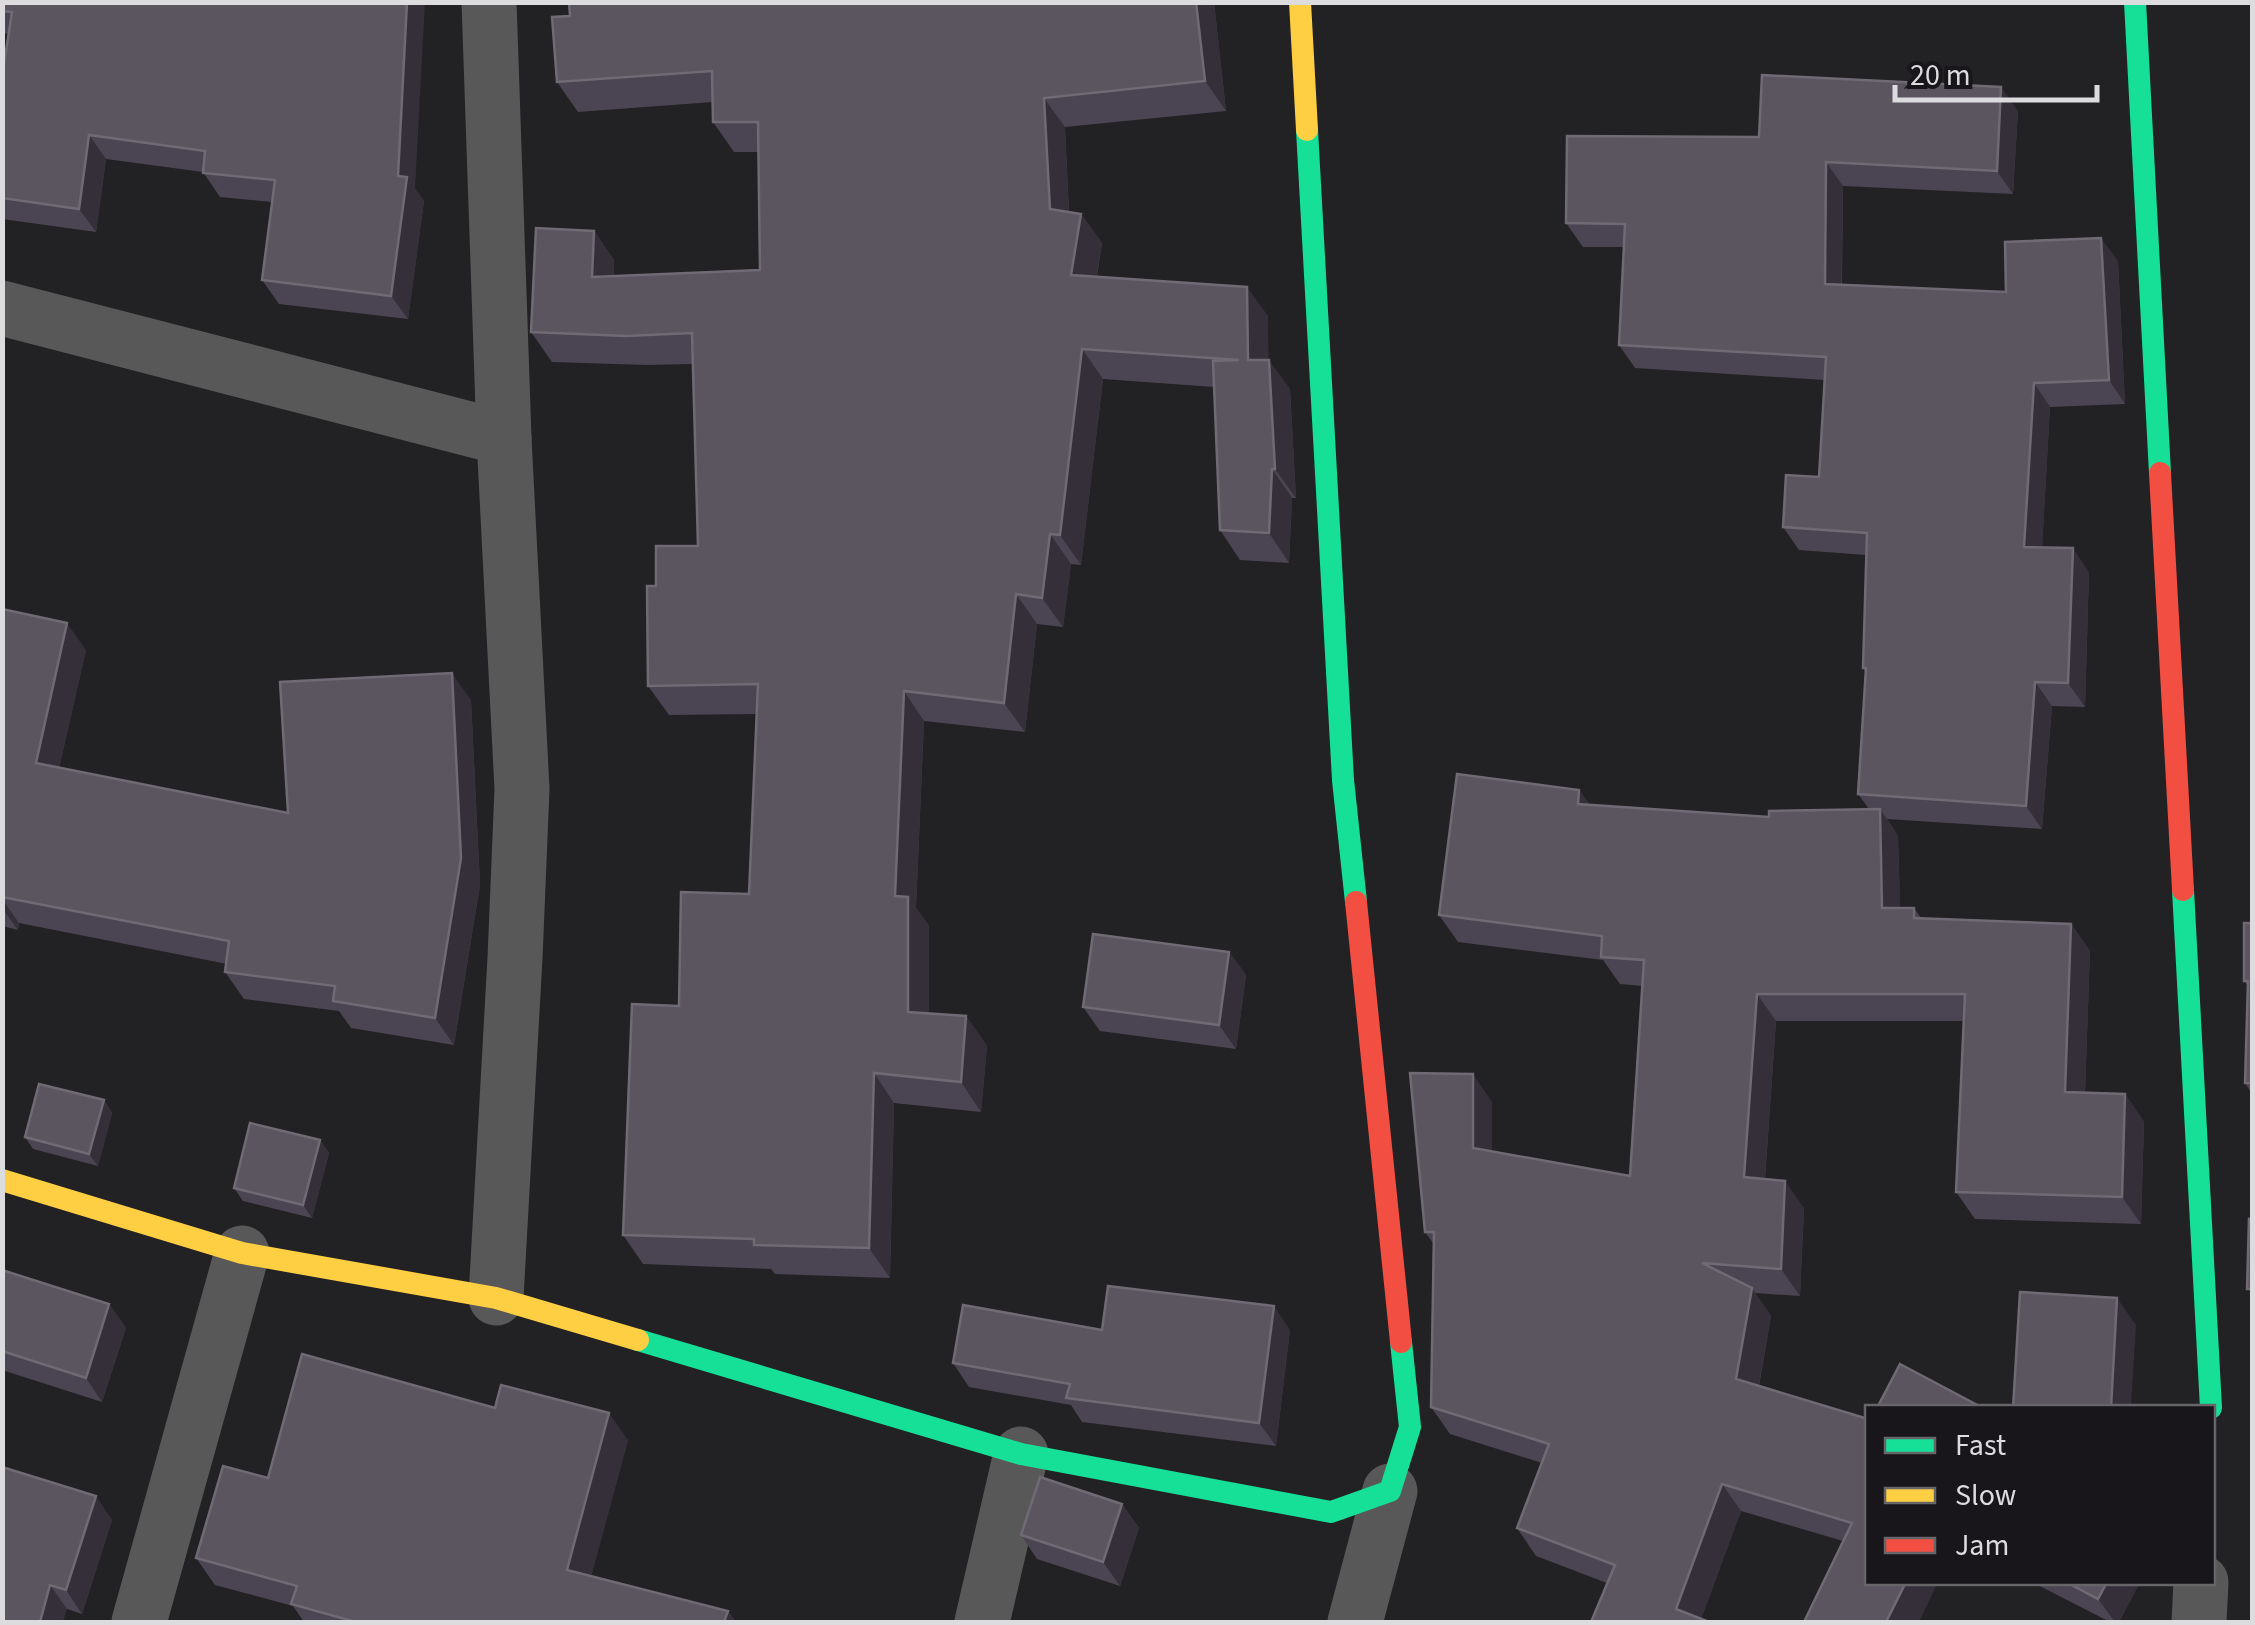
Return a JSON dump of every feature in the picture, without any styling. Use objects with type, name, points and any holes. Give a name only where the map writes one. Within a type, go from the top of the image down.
[{"type":"street","points":[[489,2],[504,438],[522,789],[496,1298]]},
{"type":"street","points":[[1300,2],[1343,780],[1410,1427],[1355,1622]]},
{"type":"street","points":[[2135,2],[2211,1405]]},
{"type":"street","points":[[2,308],[504,438]]},
{"type":"street","points":[[2,1180],[242,1253],[496,1298],[1020,1454],[1331,1512],[1390,1491]]},
{"type":"street","points":[[140,1622],[242,1253]]},
{"type":"street","points":[[982,1622],[1020,1454]]},
{"type":"street","points":[[2199,1622],[2201,1585]]},
{"type":"building","points":[[2,2],[407,2],[398,176],[407,177],[391,296],[262,280],[275,180],[203,173],[205,151],[89,135],[79,209],[2,198],[2,77],[12,12],[2,11]]},
{"type":"building","points":[[569,2],[1196,2],[1205,81],[1044,98],[1050,209],[1081,214],[1071,275],[1247,287],[1248,360],[1269,360],[1275,469],[1269,533],[1220,530],[1213,361],[1239,360],[1082,349],[1060,535],[1050,534],[1042,598],[1016,594],[1004,703],[904,691],[895,896],[908,897],[908,1012],[966,1016],[961,1082],[874,1073],[869,1248],[754,1245],[754,1239],[623,1235],[632,1004],[679,1006],[681,892],[749,894],[758,684],[648,686],[647,586],[656,586],[656,546],[698,546],[692,333],[626,336],[531,332],[536,228],[594,231],[592,277],[760,270],[758,122],[713,122],[712,71],[557,82],[552,17],[570,16]]},
{"type":"building","points":[[1762,75],[2001,87],[1997,171],[1826,162],[1825,284],[2006,292],[2005,242],[2101,238],[2109,380],[2034,383],[2024,547],[2073,548],[2068,683],[2035,682],[2026,806],[1858,794],[1866,668],[1867,533],[1783,527],[1786,475],[1819,477],[1826,357],[1619,345],[1625,224],[1566,223],[1567,136],[1759,137]]},
{"type":"building","points":[[2,609],[67,623],[36,763],[288,813],[280,682],[452,673],[461,858],[435,1018],[333,1001],[335,986],[225,972],[229,941],[2,897]]},
{"type":"building","points":[[1457,774],[1579,790],[1578,804],[1769,817],[1769,811],[1880,809],[1882,908],[1914,908],[1914,918],[2071,924],[2065,1092],[2125,1094],[2122,1197],[1956,1192],[1965,994],[1757,994],[1744,1177],[1785,1181],[1781,1269],[1702,1263],[1752,1288],[1736,1379],[1865,1418],[1865,1585],[1904,1585],[1886,1622],[1804,1622],[1852,1523],[1722,1484],[1676,1609],[1709,1622],[1591,1622],[1615,1565],[1517,1528],[1549,1444],[1431,1407],[1434,1232],[1425,1232],[1410,1073],[1473,1074],[1473,1148],[1630,1176],[1644,960],[1601,957],[1602,936],[1439,915]]},
{"type":"building","points":[[2244,923],[2252,923],[2252,1083],[2245,1083],[2248,981],[2244,981]]},
{"type":"building","points":[[1093,934],[1229,952],[1219,1025],[1083,1007]]},
{"type":"building","points":[[39,1084],[104,1100],[89,1154],[25,1137]]},
{"type":"building","points":[[250,1123],[320,1140],[303,1205],[234,1188]]},
{"type":"building","points":[[2249,1219],[2252,1220],[2252,1289],[2247,1289]]},
{"type":"building","points":[[2,1270],[109,1304],[86,1378],[2,1351]]},
{"type":"building","points":[[1108,1286],[1274,1306],[1259,1423],[1066,1398],[1070,1384],[953,1363],[963,1305],[1102,1330]]},
{"type":"building","points":[[2020,1292],[2117,1298],[2111,1405],[2013,1405]]},
{"type":"building","points":[[302,1354],[495,1408],[501,1385],[609,1413],[567,1570],[728,1611],[724,1622],[352,1622],[291,1604],[297,1586],[196,1558],[223,1466],[268,1478]]},
{"type":"building","points":[[1900,1364],[1977,1405],[1879,1405]]},
{"type":"building","points":[[2,1467],[96,1496],[66,1590],[50,1585],[40,1622],[2,1622]]},
{"type":"building","points":[[1040,1477],[1122,1504],[1103,1562],[1021,1535]]},
{"type":"building","points":[[2072,1585],[2105,1585],[2098,1599]]},
{"type":"traffic: fast","points":[[2135,2],[2160,473]]},
{"type":"traffic: fast","points":[[1307,130],[1343,780],[1356,902]]},
{"type":"traffic: fast","points":[[2183,890],[2211,1405]]},
{"type":"traffic: fast","points":[[638,1340],[1021,1454],[1331,1512],[1390,1491],[1410,1427],[1401,1342]]},
{"type":"traffic: slow","points":[[1300,2],[1307,130]]},
{"type":"traffic: slow","points":[[2,1180],[242,1253],[496,1298],[638,1340]]},
{"type":"traffic: jam","points":[[2160,473],[2183,890]]},
{"type":"traffic: jam","points":[[1356,902],[1401,1342]]}]
